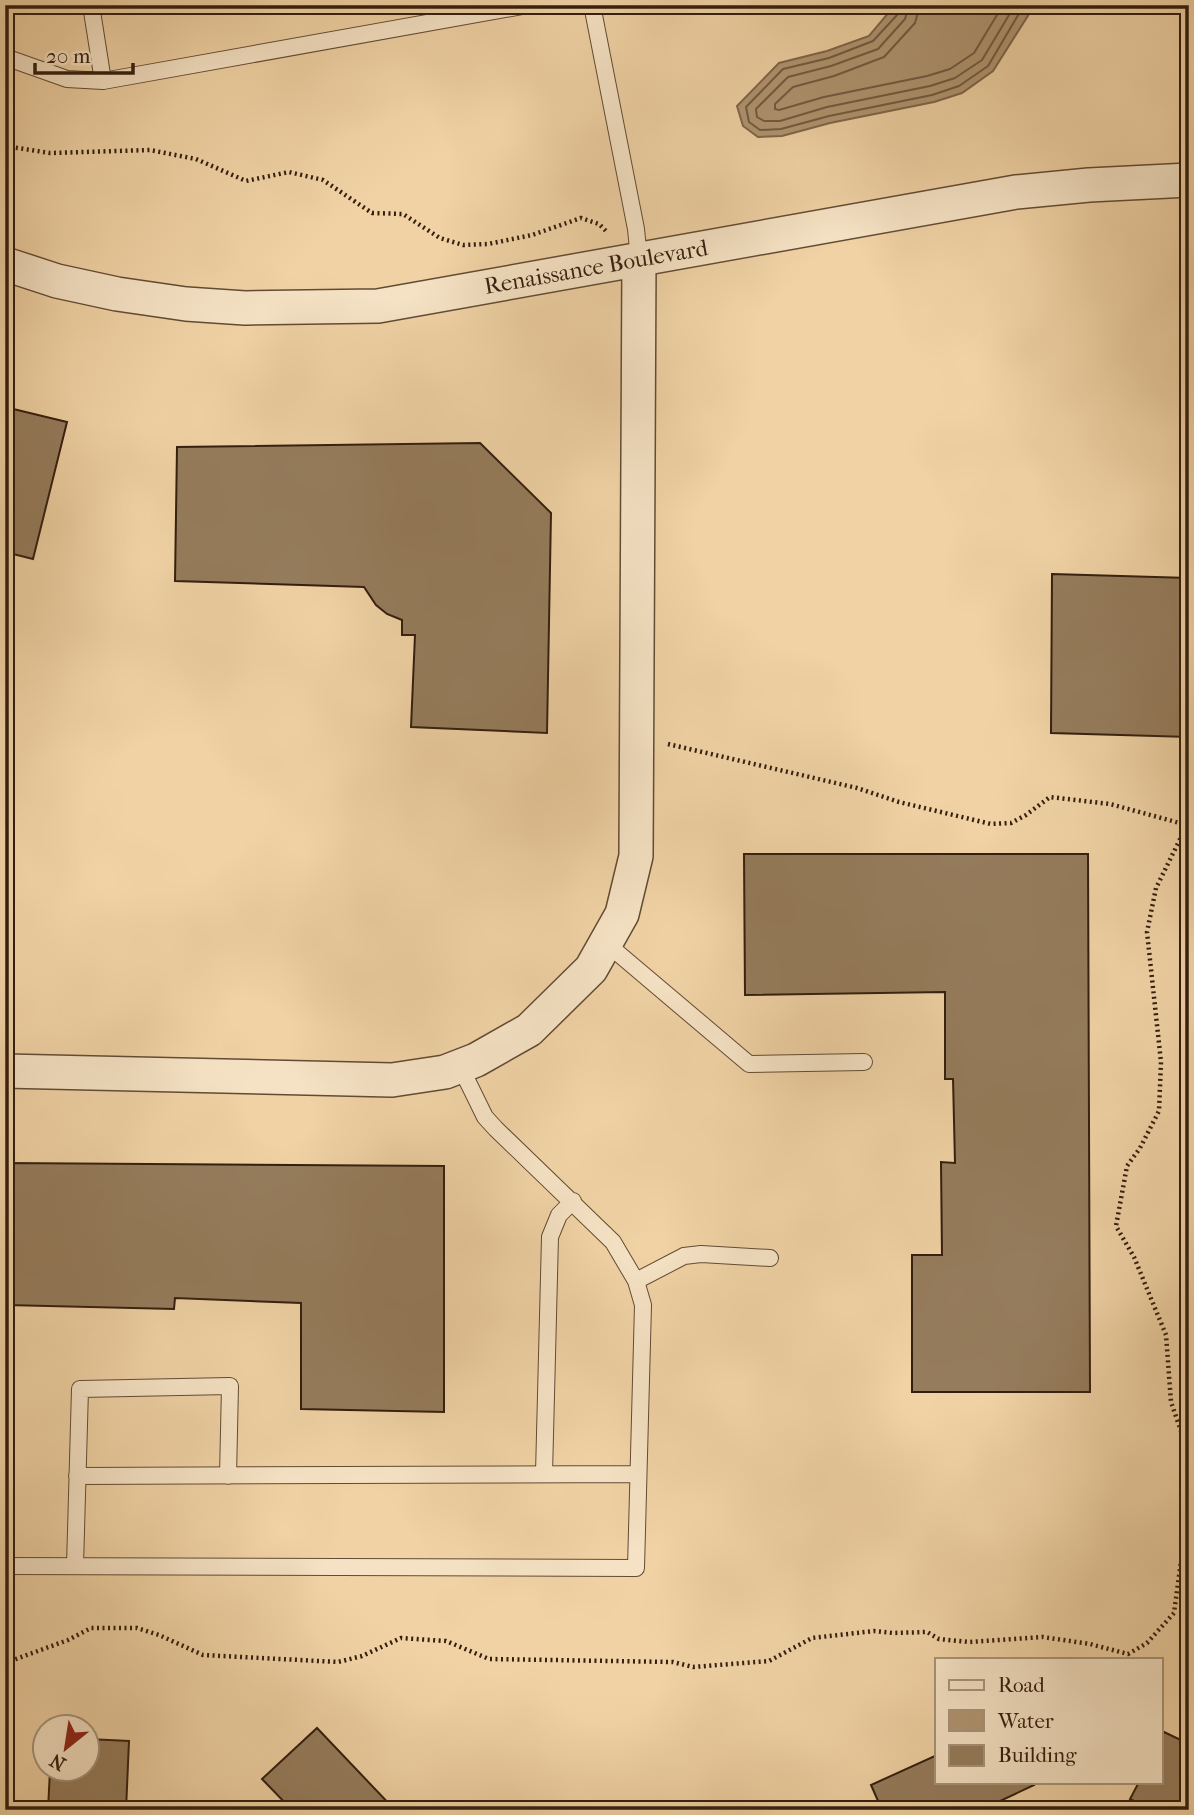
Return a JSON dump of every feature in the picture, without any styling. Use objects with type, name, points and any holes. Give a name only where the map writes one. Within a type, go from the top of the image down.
[{"type":"street","name":"Renaissance Boulevard","points":[[5,264],[57,281],[93,289],[186,304],[245,308],[378,306],[1016,192],[1189,180]]},
{"type":"street","points":[[5,1071],[392,1080],[416,1078],[476,1060],[529,1030],[591,969],[622,915],[636,856],[639,259]]},
{"type":"lane","points":[[91,5],[103,81]]},
{"type":"lane","points":[[5,57],[67,79],[103,81],[528,5]]},
{"type":"lane","points":[[592,5],[636,229],[639,259]]},
{"type":"lane","points":[[606,943],[749,1064],[864,1062]]},
{"type":"lane","points":[[5,1566],[636,1568],[643,1305],[636,1281],[613,1242],[485,1117],[460,1066]]},
{"type":"lane","points":[[544,1474],[550,1237],[559,1215],[573,1201]]},
{"type":"lane","points":[[636,1281],[684,1256],[701,1254],[770,1258]]},
{"type":"lane","points":[[75,1566],[80,1389],[230,1386],[228,1476]]},
{"type":"lane","points":[[77,1476],[638,1474]]},
{"type":"path","points":[[5,146],[50,153],[150,150],[196,159],[246,181],[289,172],[323,180],[372,213],[403,214],[440,238],[463,245],[488,244],[532,235],[581,218],[599,224],[639,259]]},
{"type":"path","points":[[636,736],[857,788],[899,802],[991,824],[1011,823],[1050,797],[1110,804],[1186,825],[1156,888],[1147,932],[1161,1062],[1159,1111],[1127,1166],[1116,1226],[1134,1257],[1166,1335],[1171,1402],[1189,1464]]},
{"type":"path","points":[[5,1664],[68,1640],[91,1628],[137,1628],[203,1655],[338,1662],[362,1656],[401,1638],[446,1641],[489,1659],[673,1662],[693,1667],[769,1661],[812,1638],[874,1631],[927,1632],[939,1639],[969,1642],[1043,1637],[1090,1644],[1128,1654],[1147,1643],[1174,1613],[1189,1502]]},
{"type":"water","points":[[895,5],[1031,5],[1029,14],[993,71],[962,93],[934,102],[830,123],[782,136],[758,137],[743,126],[737,106],[779,63],[827,51],[869,36]]},
{"type":"building","points":[[5,407],[67,422],[33,559],[5,552]]},
{"type":"building","points":[[480,443],[551,513],[547,733],[411,727],[415,635],[402,635],[402,620],[387,614],[376,605],[364,587],[175,581],[177,447]]},
{"type":"building","points":[[1052,574],[1189,578],[1189,737],[1051,733]]},
{"type":"building","points":[[744,854],[1088,854],[1090,1392],[912,1392],[912,1255],[942,1255],[941,1162],[955,1163],[953,1079],[945,1079],[945,992],[745,995]]},
{"type":"building","points":[[5,1163],[444,1166],[444,1412],[301,1409],[301,1303],[175,1298],[174,1309],[6,1305],[5,1483]]},
{"type":"building","points":[[317,1728],[395,1810],[292,1810],[262,1779]]},
{"type":"building","points":[[1164,1732],[1189,1744],[1189,1810],[1151,1810],[1130,1799],[1138,1784],[1162,1784]]},
{"type":"building","points":[[102,1740],[129,1741],[126,1810],[48,1810],[49,1784],[102,1784]]},
{"type":"building","points":[[935,1756],[935,1784],[1034,1785],[981,1810],[882,1810],[871,1785]]}]
